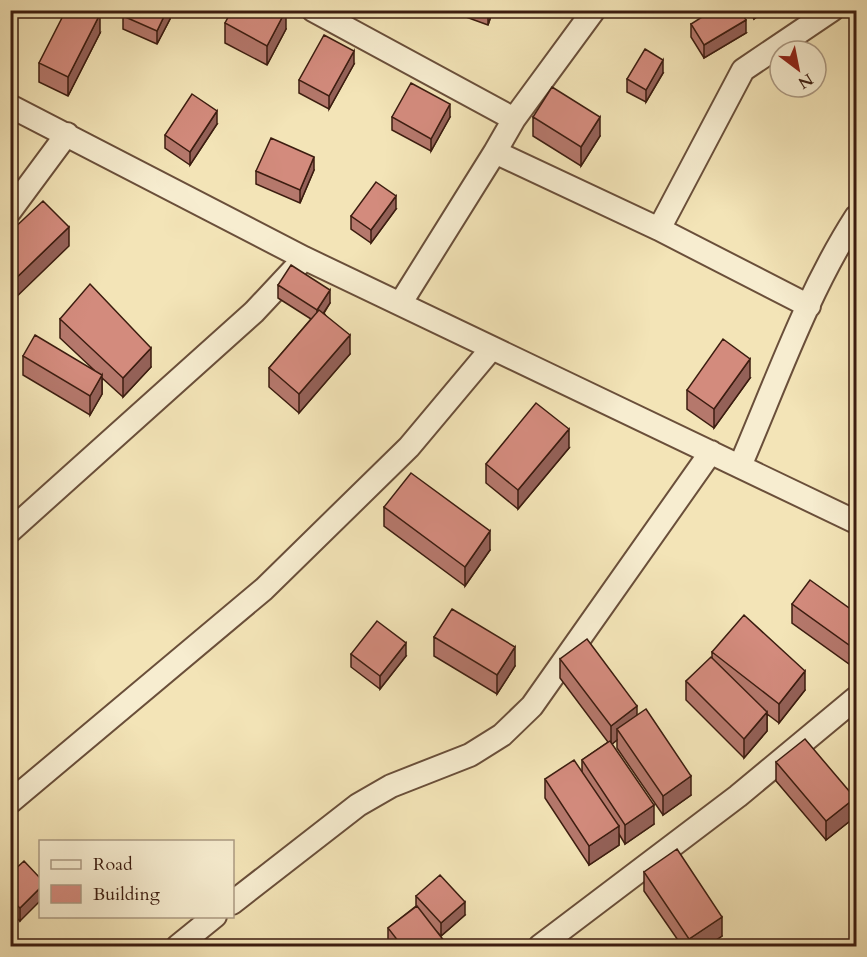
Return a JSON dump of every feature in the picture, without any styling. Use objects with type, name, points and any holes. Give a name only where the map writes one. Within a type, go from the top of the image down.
[{"type":"street","points":[[313,10],[514,119]]},
{"type":"street","points":[[659,229],[743,70],[832,10]]},
{"type":"street","points":[[400,304],[514,119],[587,12]]},
{"type":"street","points":[[10,105],[304,258],[856,522]]},
{"type":"street","points":[[10,211],[67,134]]},
{"type":"street","points":[[495,152],[659,229],[809,306]]},
{"type":"street","points":[[740,466],[809,306],[842,239],[856,217]]},
{"type":"street","points":[[10,531],[254,312],[304,258]]},
{"type":"street","points":[[10,802],[264,589],[409,447],[492,348]]},
{"type":"street","points":[[234,901],[358,805],[391,786],[470,755],[502,735],[532,706],[711,452]]},
{"type":"street","points":[[540,946],[738,796],[856,698]]},
{"type":"street","points":[[178,946],[213,918]]},
{"type":"building","points":[[66,10],[92,10],[100,14],[68,77],[39,63]]},
{"type":"building","points":[[125,10],[167,10],[157,31],[123,16]]},
{"type":"building","points":[[232,10],[286,10],[267,46],[225,23]]},
{"type":"building","points":[[713,10],[740,10],[746,20],[704,45],[691,24]]},
{"type":"building","points":[[324,35],[354,51],[329,96],[299,80]]},
{"type":"building","points":[[645,49],[663,60],[646,90],[627,79]]},
{"type":"building","points":[[411,83],[450,104],[431,139],[392,117]]},
{"type":"building","points":[[552,87],[600,117],[581,147],[533,117]]},
{"type":"building","points":[[192,94],[217,111],[190,152],[165,135]]},
{"type":"building","points":[[271,138],[314,157],[300,190],[256,171]]},
{"type":"building","points":[[376,182],[396,196],[371,230],[351,216]]},
{"type":"building","points":[[43,201],[69,227],[10,284],[10,232]]},
{"type":"building","points":[[291,265],[330,290],[317,310],[278,285]]},
{"type":"building","points":[[90,284],[151,348],[123,378],[60,319]]},
{"type":"building","points":[[319,310],[350,335],[299,394],[269,368]]},
{"type":"building","points":[[35,335],[102,375],[90,396],[23,356]]},
{"type":"building","points":[[723,339],[750,359],[714,409],[687,390]]},
{"type":"building","points":[[536,403],[569,429],[518,490],[486,464]]},
{"type":"building","points":[[411,473],[490,531],[465,567],[384,507]]},
{"type":"building","points":[[810,580],[856,613],[856,650],[792,604]]},
{"type":"building","points":[[452,609],[515,647],[497,675],[434,637]]},
{"type":"building","points":[[744,615],[805,671],[779,704],[712,652]]},
{"type":"building","points":[[377,621],[406,643],[380,676],[351,654]]},
{"type":"building","points":[[587,639],[637,706],[611,726],[560,659]]},
{"type":"building","points":[[711,657],[767,712],[744,739],[686,681]]},
{"type":"building","points":[[646,709],[691,776],[663,796],[617,729]]},
{"type":"building","points":[[805,739],[855,798],[826,821],[776,762]]},
{"type":"building","points":[[610,741],[654,805],[625,825],[582,760]]},
{"type":"building","points":[[574,760],[619,826],[589,846],[545,779]]},
{"type":"building","points":[[677,849],[722,917],[689,939],[644,872]]},
{"type":"building","points":[[24,861],[39,877],[39,889],[20,908],[10,899],[10,874]]},
{"type":"building","points":[[440,875],[465,902],[441,923],[416,896]]},
{"type":"building","points":[[417,906],[448,946],[402,946],[388,928]]}]
